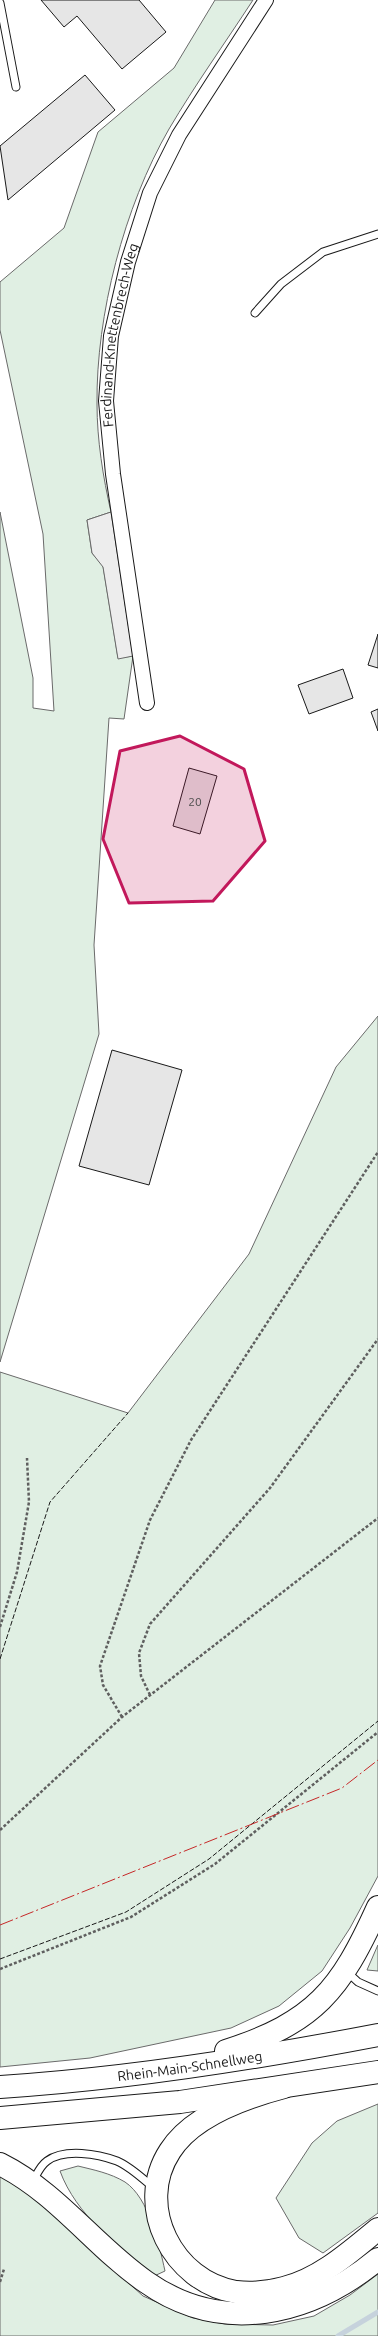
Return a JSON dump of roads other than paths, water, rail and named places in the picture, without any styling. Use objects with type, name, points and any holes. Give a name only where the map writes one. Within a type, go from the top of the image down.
[{"type":"highway","points":[[153,2072],[271,2035],[305,2014],[332,1989],[346,1971],[378,1907]]},
{"type":"highway","name":"Rhein-Main-Schnellweg","points":[[0,2087],[153,2072],[378,2035]]},
{"type":"highway","points":[[0,2118],[180,2102],[284,2088],[378,2072]]},
{"type":"highway","points":[[284,2088],[240,2102],[189,2130],[170,2151],[163,2163],[156,2190],[156,2204],[162,2232],[179,2260],[205,2281],[236,2292],[270,2291],[305,2280],[342,2258],[378,2229]]},
{"type":"highway","points":[[0,2164],[32,2183],[61,2205],[120,2261],[146,2282],[172,2297],[195,2306],[225,2313],[260,2313],[293,2307],[326,2294],[361,2273],[378,2259]]},
{"type":"street","name":"Ferdinand-Knettenbrech-Weg","points":[[147,703],[113,474],[106,402],[112,336],[128,262],[150,194],[178,135],[266,0]]},
{"type":"lane","points":[[0,3],[16,86]]},
{"type":"lane","points":[[255,313],[281,284],[323,252],[378,234]]},
{"type":"lane","points":[[346,1971],[358,1982],[378,1991]]},
{"type":"lane","points":[[32,2183],[38,2170],[46,2161],[73,2154],[95,2156],[118,2162],[139,2175],[156,2190]]},
{"type":"waterway","points":[[338,2336],[378,2312]]}]
